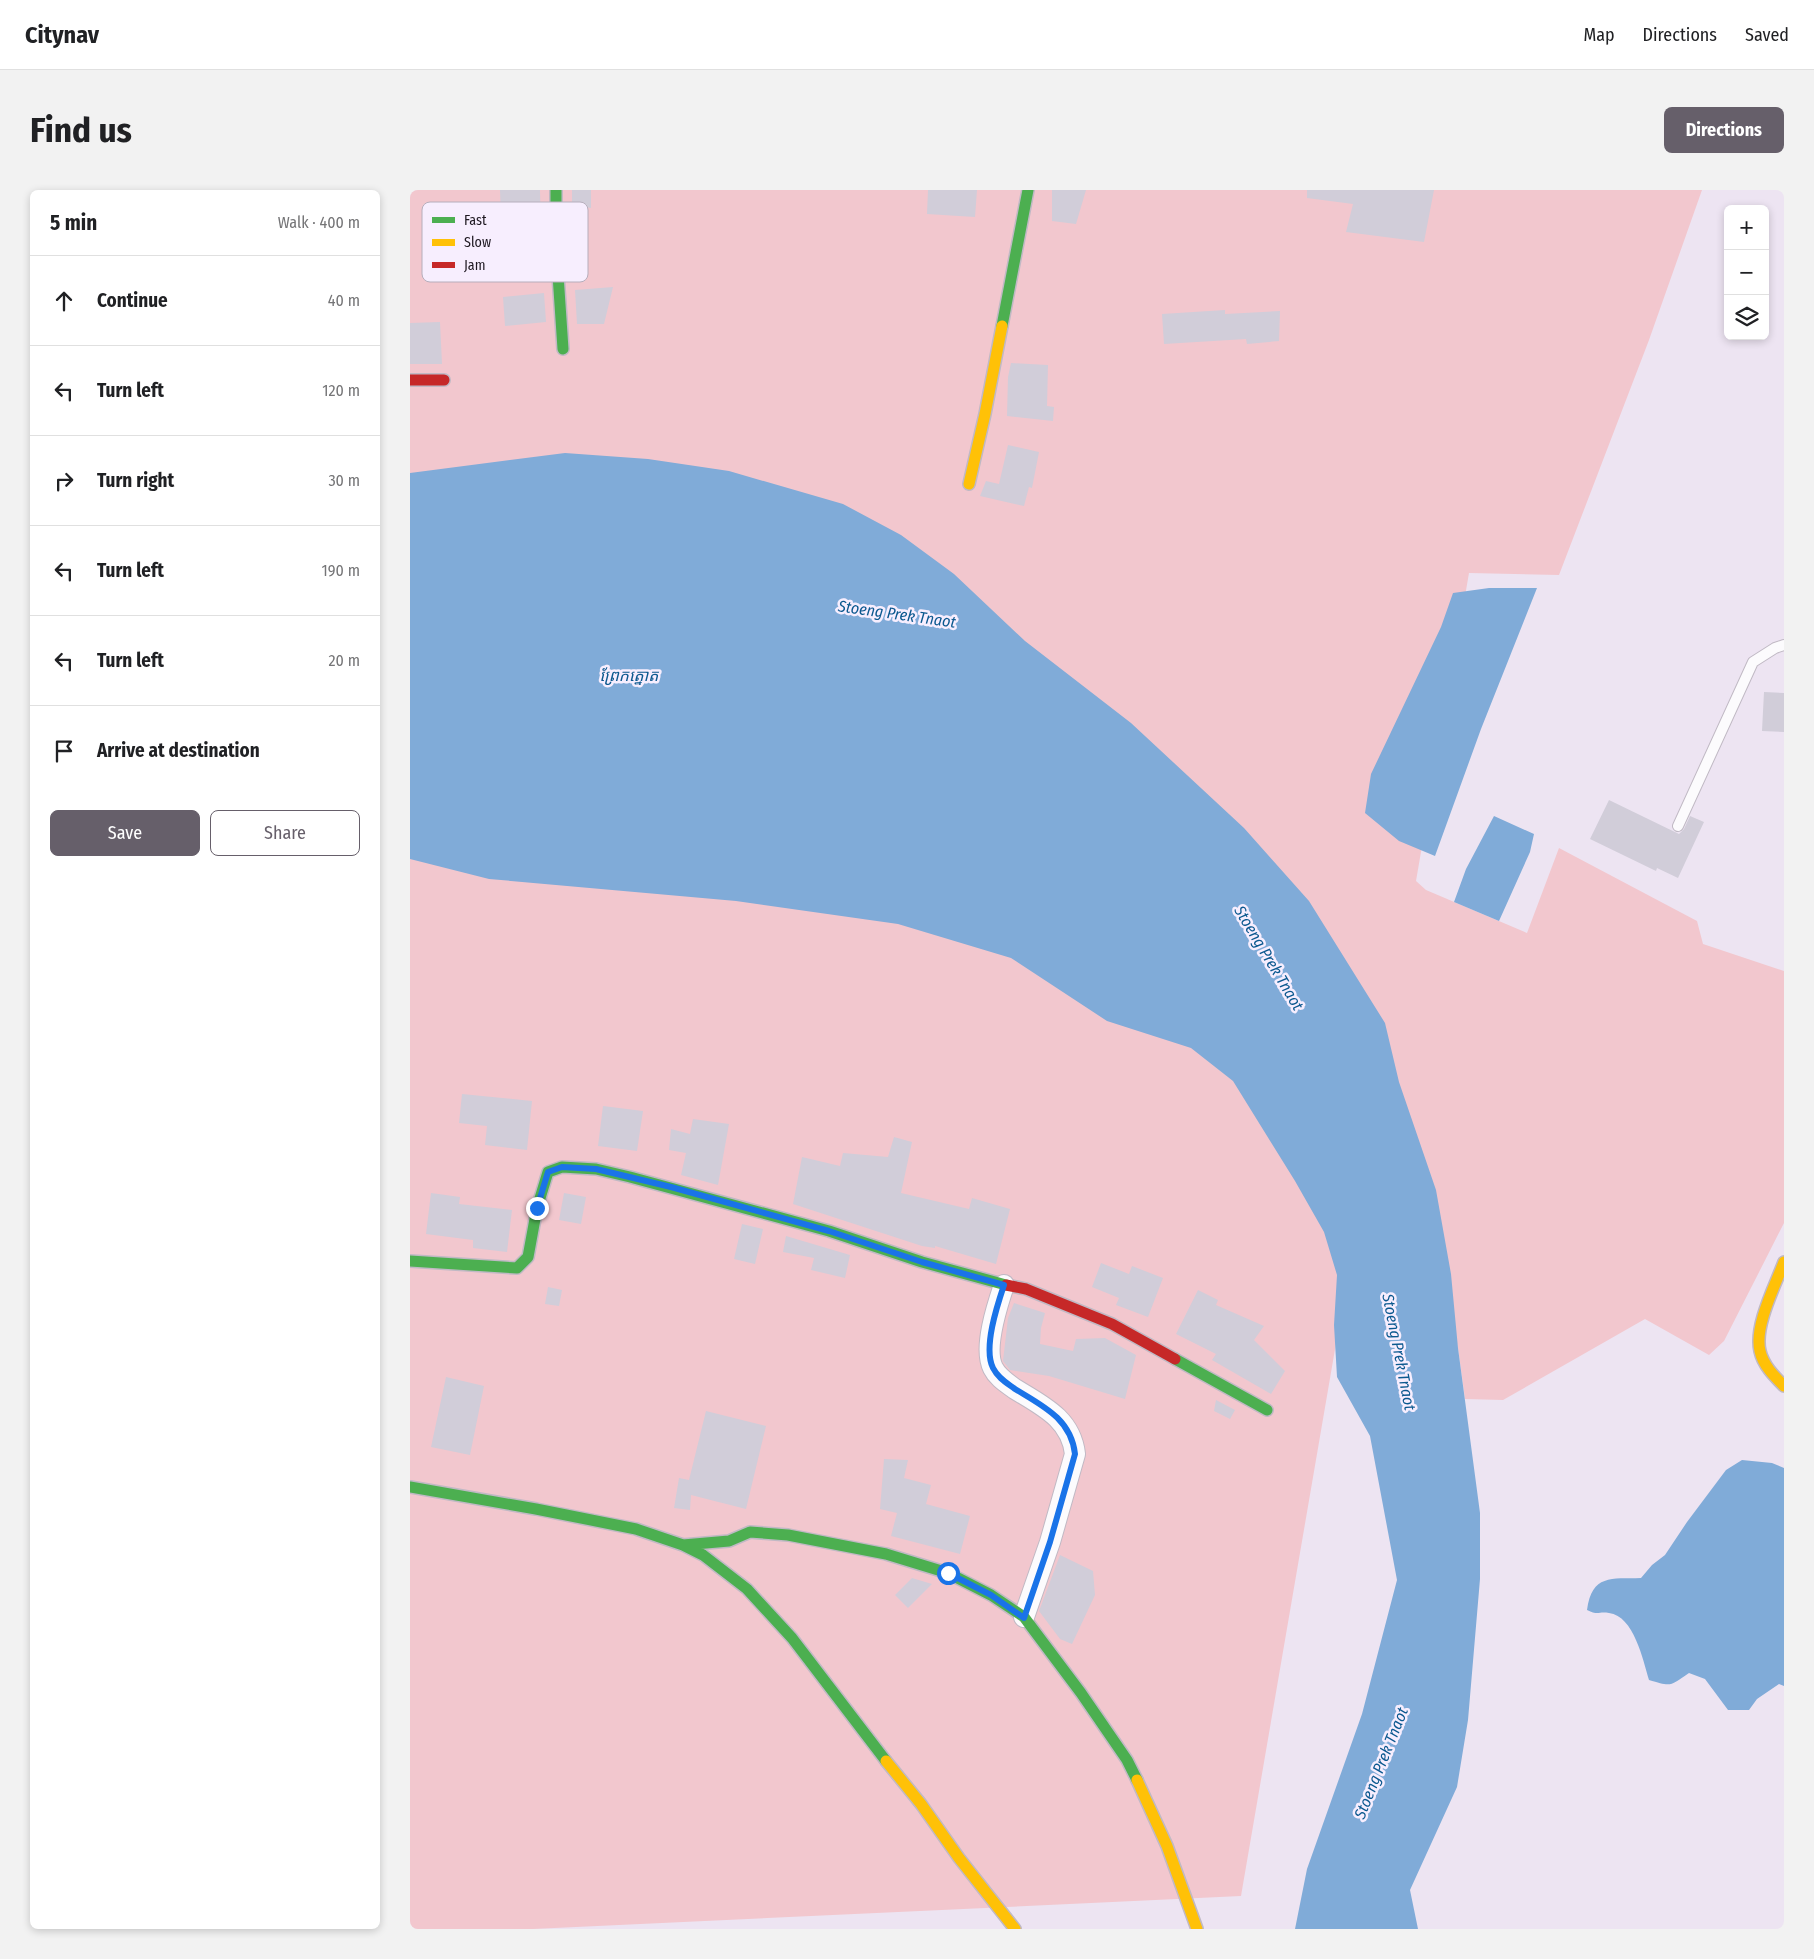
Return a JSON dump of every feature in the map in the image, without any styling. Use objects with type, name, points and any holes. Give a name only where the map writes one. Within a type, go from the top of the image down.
[{"type":"street","points":[[969,484],[987,404],[1028,190]]},
{"type":"street","points":[[558,282],[563,350]]},
{"type":"street","points":[[410,380],[444,380]]},
{"type":"street","points":[[410,1260],[496,1268],[517,1268],[528,1257],[537,1208],[548,1172],[562,1167],[596,1169],[671,1187],[829,1231],[922,1262],[1004,1285],[1026,1289],[1112,1324],[1267,1410]]},
{"type":"street","points":[[1784,1262],[1763,1322],[1759,1343],[1760,1351],[1766,1363],[1784,1386]]},
{"type":"street","points":[[1004,1285],[992,1331],[990,1350],[992,1367],[1001,1379],[1057,1417],[1068,1429],[1073,1441],[1075,1454],[1050,1542],[1024,1618]]},
{"type":"street","points":[[410,1487],[527,1507],[636,1529],[683,1545],[703,1555],[747,1590],[792,1638],[1015,1929]]},
{"type":"street","points":[[683,1545],[729,1541],[750,1532],[788,1535],[886,1554],[948,1573],[991,1595],[1024,1618],[1082,1693],[1127,1760],[1167,1846],[1197,1929]]},
{"type":"lane","points":[[1678,826],[1753,662],[1775,648],[1784,645]]},
{"type":"shaded area","points":[[410,190],[1702,190],[1649,340],[1559,575],[1469,573],[1416,881],[1426,890],[1527,933],[1559,848],[1697,921],[1703,944],[1784,971],[1784,1223],[1724,1341],[1709,1355],[1645,1319],[1503,1400],[1465,1399],[1458,1348],[1388,1041],[1241,1896],[533,1929],[410,1929]]},
{"type":"water","name":"ព្រែកត្នោត","points":[[565,453],[648,459],[729,471],[843,504],[901,535],[954,574],[1025,641],[1131,723],[1244,828],[1309,901],[1385,1023],[1399,1082],[1436,1190],[1451,1274],[1458,1348],[1480,1513],[1480,1579],[1468,1720],[1457,1787],[1410,1890],[1418,1929],[1295,1929],[1307,1869],[1362,1714],[1397,1580],[1370,1436],[1337,1377],[1334,1325],[1337,1275],[1324,1232],[1233,1081],[1191,1048],[1107,1021],[1011,958],[898,924],[736,901],[489,879],[410,859],[410,473]]},
{"type":"water","points":[[1489,588],[1537,588],[1481,729],[1435,856],[1399,841],[1365,813],[1371,774],[1441,627],[1453,593]]},
{"type":"water","points":[[1494,816],[1534,834],[1530,852],[1499,921],[1454,902],[1466,869]]},
{"type":"water","points":[[1742,1460],[1772,1463],[1784,1468],[1784,1686],[1779,1684],[1757,1699],[1749,1710],[1728,1710],[1705,1679],[1689,1673],[1670,1684],[1649,1680],[1636,1640],[1625,1622],[1618,1616],[1609,1613],[1596,1613],[1587,1610],[1593,1590],[1598,1584],[1612,1579],[1641,1578],[1652,1565],[1665,1555],[1726,1470]]},
{"type":"building","points":[[500,190],[540,190],[540,202],[500,202]]},
{"type":"building","points":[[572,190],[591,190],[591,208],[588,208],[588,202],[572,202]]},
{"type":"building","points":[[928,190],[977,190],[975,217],[927,214]]},
{"type":"building","points":[[1052,190],[1086,190],[1076,224],[1052,221]]},
{"type":"building","points":[[1307,190],[1434,190],[1424,242],[1346,232],[1353,204],[1307,198]]},
{"type":"building","points":[[613,287],[604,324],[577,324],[575,290]]},
{"type":"building","points":[[544,293],[546,322],[505,326],[503,297]]},
{"type":"building","points":[[1225,310],[1225,314],[1280,311],[1279,341],[1247,344],[1246,339],[1164,344],[1162,314]]},
{"type":"building","points":[[440,322],[442,364],[410,364],[410,323]]},
{"type":"building","points":[[1011,363],[1048,365],[1047,406],[1054,407],[1053,421],[1007,416],[1008,377]]},
{"type":"building","points":[[1008,445],[1039,452],[1032,488],[1029,487],[1024,506],[980,496],[986,481],[999,484]]},
{"type":"building","points":[[1764,692],[1784,693],[1784,732],[1762,731]]},
{"type":"building","points":[[1609,800],[1679,834],[1684,829],[1690,816],[1704,822],[1678,878],[1657,868],[1656,871],[1590,839]]},
{"type":"building","points":[[462,1094],[532,1101],[527,1150],[485,1145],[487,1126],[459,1123]]},
{"type":"building","points":[[603,1106],[643,1111],[637,1151],[598,1146]]},
{"type":"building","points":[[693,1119],[729,1124],[718,1185],[681,1175],[686,1153],[669,1150],[671,1129],[690,1134]]},
{"type":"building","points":[[894,1137],[912,1142],[901,1193],[969,1209],[972,1198],[1010,1209],[996,1264],[935,1246],[935,1248],[922,1246],[793,1204],[802,1157],[840,1166],[843,1153],[888,1157]]},
{"type":"building","points":[[431,1193],[460,1197],[459,1204],[512,1210],[507,1252],[473,1248],[473,1240],[426,1234]]},
{"type":"building","points":[[564,1193],[586,1197],[581,1224],[559,1220]]},
{"type":"building","points":[[742,1224],[763,1229],[755,1264],[734,1259]]},
{"type":"building","points":[[786,1236],[850,1255],[845,1278],[811,1270],[814,1258],[783,1252]]},
{"type":"building","points":[[1101,1263],[1129,1274],[1132,1266],[1163,1278],[1148,1317],[1116,1305],[1119,1298],[1092,1287]]},
{"type":"building","points":[[548,1287],[562,1290],[559,1306],[545,1304]]},
{"type":"building","points":[[1198,1290],[1218,1300],[1216,1305],[1264,1326],[1254,1340],[1285,1371],[1271,1394],[1212,1360],[1216,1354],[1176,1334]]},
{"type":"building","points":[[1014,1303],[1045,1313],[1041,1328],[1040,1344],[1073,1351],[1076,1339],[1105,1338],[1136,1355],[1125,1399],[1049,1376],[1010,1370],[1003,1361],[1008,1318]]},
{"type":"building","points":[[446,1377],[484,1386],[470,1455],[431,1447]]},
{"type":"building","points":[[1216,1400],[1235,1410],[1230,1419],[1214,1411]]},
{"type":"building","points":[[706,1411],[766,1426],[746,1509],[691,1495],[690,1510],[674,1508],[679,1478],[689,1480]]},
{"type":"building","points":[[884,1459],[908,1460],[904,1478],[931,1485],[926,1504],[970,1516],[960,1554],[891,1536],[897,1513],[880,1509]]},
{"type":"building","points":[[1060,1555],[1093,1571],[1095,1595],[1072,1644],[1060,1639],[1039,1611]]},
{"type":"building","points":[[912,1578],[932,1584],[908,1608],[895,1595]]},
{"type":"traffic: fast","points":[[556,190],[556,202]]},
{"type":"traffic: fast","points":[[1002,326],[1028,190]]},
{"type":"traffic: fast","points":[[558,282],[563,349]]},
{"type":"traffic: fast","points":[[410,1261],[517,1268],[528,1257],[537,1208],[548,1172],[562,1167],[596,1169],[630,1177],[829,1231],[922,1262],[1006,1285]]},
{"type":"traffic: fast","points":[[1175,1359],[1267,1410]]},
{"type":"traffic: fast","points":[[410,1487],[636,1529],[683,1545],[703,1555],[747,1589],[792,1638],[886,1761]]},
{"type":"traffic: fast","points":[[683,1545],[729,1541],[750,1532],[788,1535],[886,1554],[948,1573],[991,1595],[1024,1617],[1081,1693],[1127,1760],[1137,1780]]},
{"type":"traffic: slow","points":[[969,484],[1002,326]]},
{"type":"traffic: slow","points":[[1784,1262],[1766,1306],[1759,1341],[1760,1351],[1766,1366],[1784,1386]]},
{"type":"traffic: slow","points":[[886,1761],[921,1804],[959,1858],[1015,1929]]},
{"type":"traffic: slow","points":[[1137,1780],[1167,1846],[1197,1929]]},
{"type":"traffic: jam","points":[[410,380],[444,380]]},
{"type":"traffic: jam","points":[[1006,1285],[1026,1289],[1112,1324],[1175,1359]]},
{"type":"route","points":[[537,1208],[548,1172],[562,1167],[596,1169],[671,1187],[829,1231],[922,1262],[1004,1285],[992,1331],[990,1350],[992,1367],[1001,1379],[1057,1417],[1068,1429],[1073,1441],[1075,1454],[1050,1542],[1024,1618],[991,1595],[948,1573]]},
{"type":"water label","name":"Stoeng Prek Tnaot","points":[[897,614]]},
{"type":"water label","name":"Stoeng Prek Tnaot","points":[[1269,958]]},
{"type":"water label","name":"Stoeng Prek Tnaot","points":[[1399,1352]]},
{"type":"water label","name":"Stoeng Prek Tnaot","points":[[1381,1763]]}]
